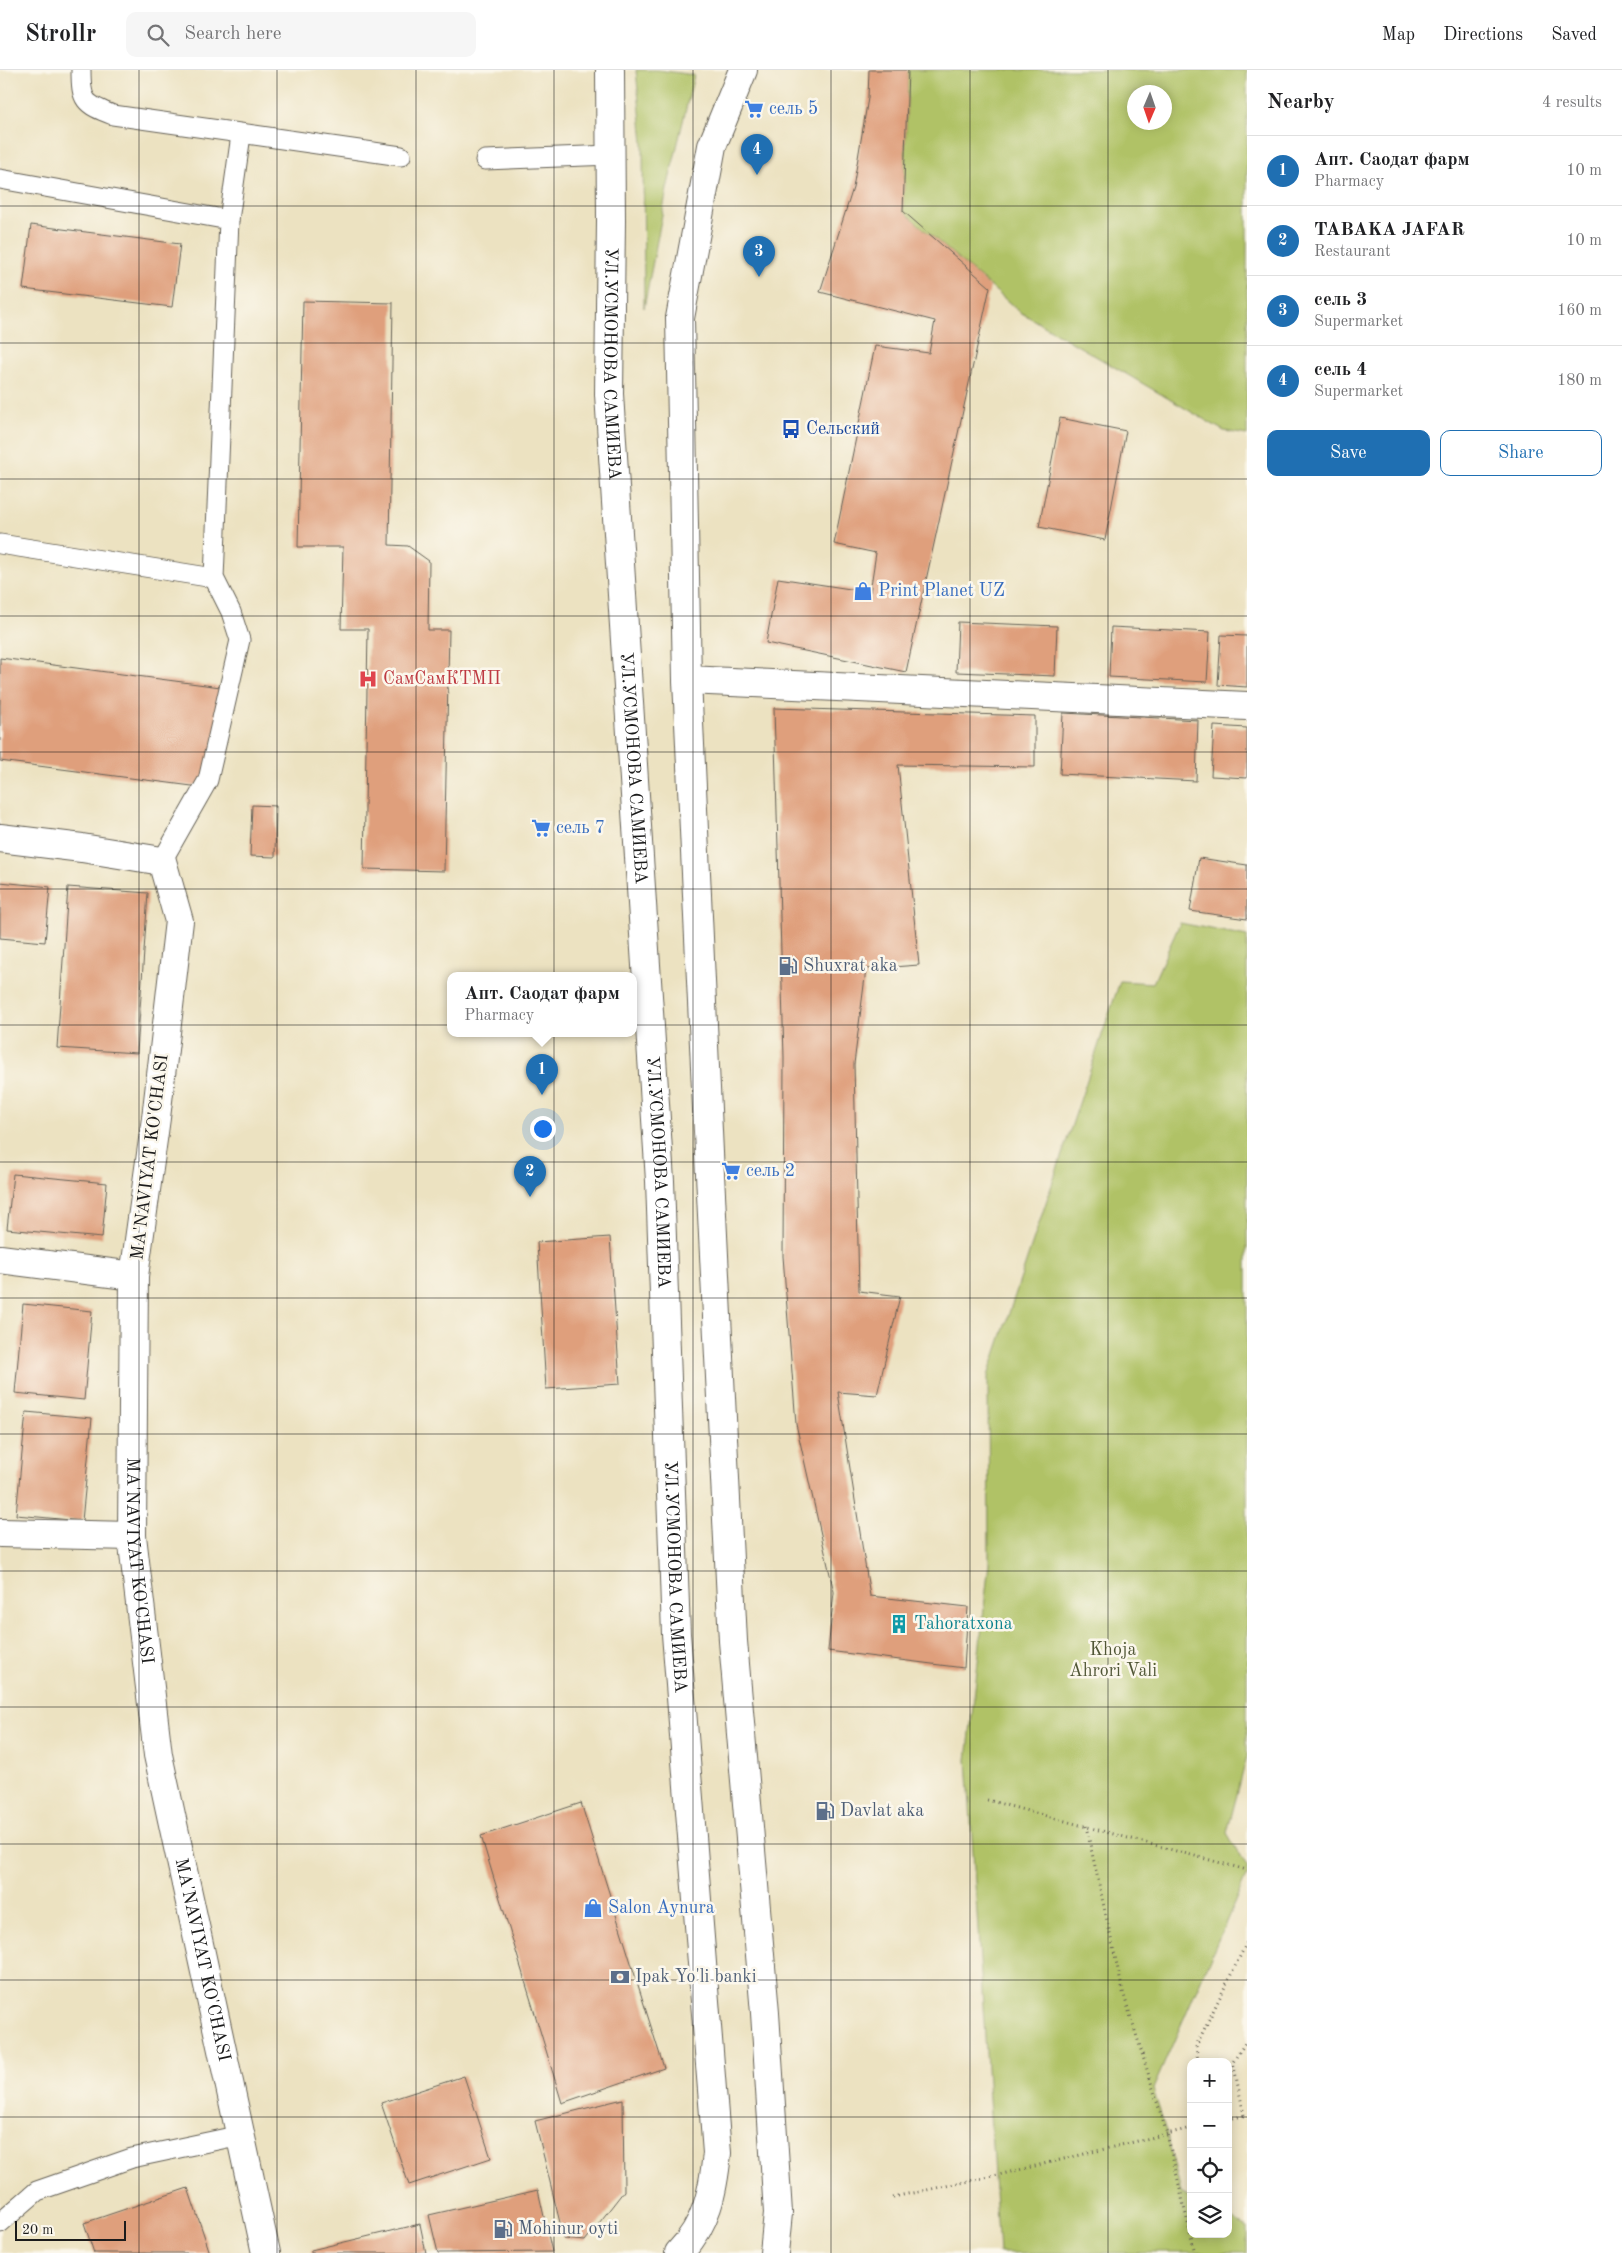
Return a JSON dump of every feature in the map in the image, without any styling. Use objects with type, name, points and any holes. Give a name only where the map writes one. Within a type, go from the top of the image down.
[{"type":"main road","name":"УЛ.УСМОНОВА САМИЕВА","points":[[610,70],[609,394],[660,1181],[676,1634],[717,2153],[708,2207],[700,2227],[679,2253]]},
{"type":"main road","points":[[726,70],[680,318],[687,680],[733,1641],[766,2013],[778,2213],[774,2253]]},
{"type":"main road","points":[[712,146],[743,70]]},
{"type":"main road","points":[[687,680],[1247,706]]},
{"type":"main road","points":[[0,838],[82,848],[162,861]]},
{"type":"main road","name":"MA'NAVIYAT KO'CHASI","points":[[162,861],[179,922],[156,1118],[134,1276],[132,1536],[158,1755],[266,2253]]},
{"type":"main road","points":[[0,1259],[134,1276]]},
{"type":"main road","points":[[0,1533],[132,1536]]},
{"type":"lane","points":[[81,70],[81,93],[93,107],[113,115],[241,135],[400,156]]},
{"type":"lane","points":[[162,861],[208,780],[240,640],[231,612],[214,578],[229,220],[241,135]]},
{"type":"lane","points":[[484,160],[611,155]]},
{"type":"lane","points":[[0,179],[229,220]]},
{"type":"lane","points":[[0,544],[214,578]]},
{"type":"lane","points":[[0,2222],[37,2190],[132,2158],[241,2135]]},
{"type":"path","points":[[987,1800],[1247,1870]]},
{"type":"path","points":[[1086,1826],[1123,1992],[1167,2134],[1195,2253]]},
{"type":"path","points":[[1198,2058],[1196,2046],[1247,1942]]},
{"type":"path","points":[[1232,2118],[1245,2115],[1233,2062],[1247,2040]]},
{"type":"path","points":[[893,2197],[994,2176],[1187,2129]]},
{"type":"green space","points":[[636,70],[658,70],[694,75],[667,189],[644,308],[643,143]]},
{"type":"green space","points":[[908,70],[1247,70],[1247,435],[1224,431],[1020,312],[903,211]]},
{"type":"green space","name":"Khoja Ahrori Vali","points":[[1180,923],[1247,936],[1247,1756],[1227,1833],[1247,1867],[1247,1874],[1153,2089],[1167,2134],[1181,2193],[1187,2197],[1187,2238],[1232,2238],[1232,2220],[1247,2228],[1247,2253],[999,2253],[967,1760],[989,1563],[988,1376],[1120,981],[1153,983]]},
{"type":"building","points":[[869,70],[908,70],[903,211],[990,287],[906,672],[766,643],[778,578],[870,592],[876,553],[834,544],[875,346],[929,353],[935,321],[820,292],[853,188],[868,98]]},
{"type":"building","points":[[31,225],[180,244],[172,307],[23,289]]},
{"type":"building","points":[[303,301],[393,303],[389,545],[408,546],[429,561],[428,630],[449,630],[444,871],[364,869],[368,629],[341,629],[343,547],[298,547]]},
{"type":"building","points":[[1060,418],[1126,431],[1105,540],[1039,527]]},
{"type":"building","points":[[958,622],[1057,626],[1055,676],[956,672]]},
{"type":"building","points":[[1111,627],[1210,632],[1207,682],[1109,677]]},
{"type":"building","points":[[1221,635],[1247,636],[1247,687],[1218,685]]},
{"type":"building","points":[[0,658],[228,688],[215,789],[0,761]]},
{"type":"building","points":[[774,708],[1035,716],[1035,767],[898,765],[919,965],[866,969],[854,1064],[859,1291],[900,1296],[877,1395],[838,1392],[870,1596],[968,1607],[964,1668],[828,1651],[834,1592],[796,1424],[783,1256],[784,1057]]},
{"type":"building","points":[[1063,713],[1198,720],[1196,781],[1060,774]]},
{"type":"building","points":[[1214,726],[1247,728],[1247,778],[1211,776]]},
{"type":"building","points":[[252,805],[276,806],[275,857],[250,856]]},
{"type":"building","points":[[1199,858],[1247,865],[1247,919],[1190,911]]},
{"type":"building","points":[[0,882],[50,887],[45,942],[0,938]]},
{"type":"building","points":[[68,887],[148,893],[137,1053],[57,1048]]},
{"type":"building","points":[[13,1174],[107,1183],[102,1238],[7,1229]]},
{"type":"building","points":[[610,1237],[620,1384],[546,1389],[537,1242]]},
{"type":"building","points":[[23,1304],[92,1311],[84,1400],[15,1393]]},
{"type":"building","points":[[26,1412],[92,1418],[82,1521],[16,1515]]},
{"type":"building","points":[[581,1803],[664,2068],[562,2103],[481,1836]]},
{"type":"building","points":[[464,2076],[491,2158],[409,2185],[381,2103]]},
{"type":"building","points":[[623,2099],[624,2191],[585,2241],[564,2239],[535,2121]]},
{"type":"building","points":[[188,2188],[210,2253],[94,2253],[84,2223]]},
{"type":"building","points":[[538,2190],[552,2252],[438,2253],[429,2215]]},
{"type":"building","points":[[420,2224],[426,2253],[311,2253],[311,2250]]},
{"type":"place","name":"сель 5","points":[[754,109]]},
{"type":"place","name":"сель 4","points":[[757,175]]},
{"type":"place","name":"сель 3","points":[[759,277]]},
{"type":"place","name":"Сельский","points":[[791,429]]},
{"type":"place","name":"Print Planet UZ","points":[[863,591]]},
{"type":"place","name":"СамСамКТМП","points":[[368,679]]},
{"type":"place","name":"сель 7","points":[[541,828]]},
{"type":"place","name":"Shuxrat aka","points":[[788,966]]},
{"type":"place","name":"Апт. Саодат фарм","points":[[542,1095]]},
{"type":"place","name":"сель 2","points":[[731,1171]]},
{"type":"place","name":"TABAKA JAFAR","points":[[530,1197]]},
{"type":"place","name":"Tahoratxona","points":[[899,1624]]},
{"type":"place","name":"Davlat aka","points":[[825,1811]]},
{"type":"place","name":"Salon Aynura","points":[[593,1908]]},
{"type":"place","name":"Ipak Yo'li banki","points":[[620,1977]]},
{"type":"place","name":"Mohinur oyti","points":[[503,2229]]}]
